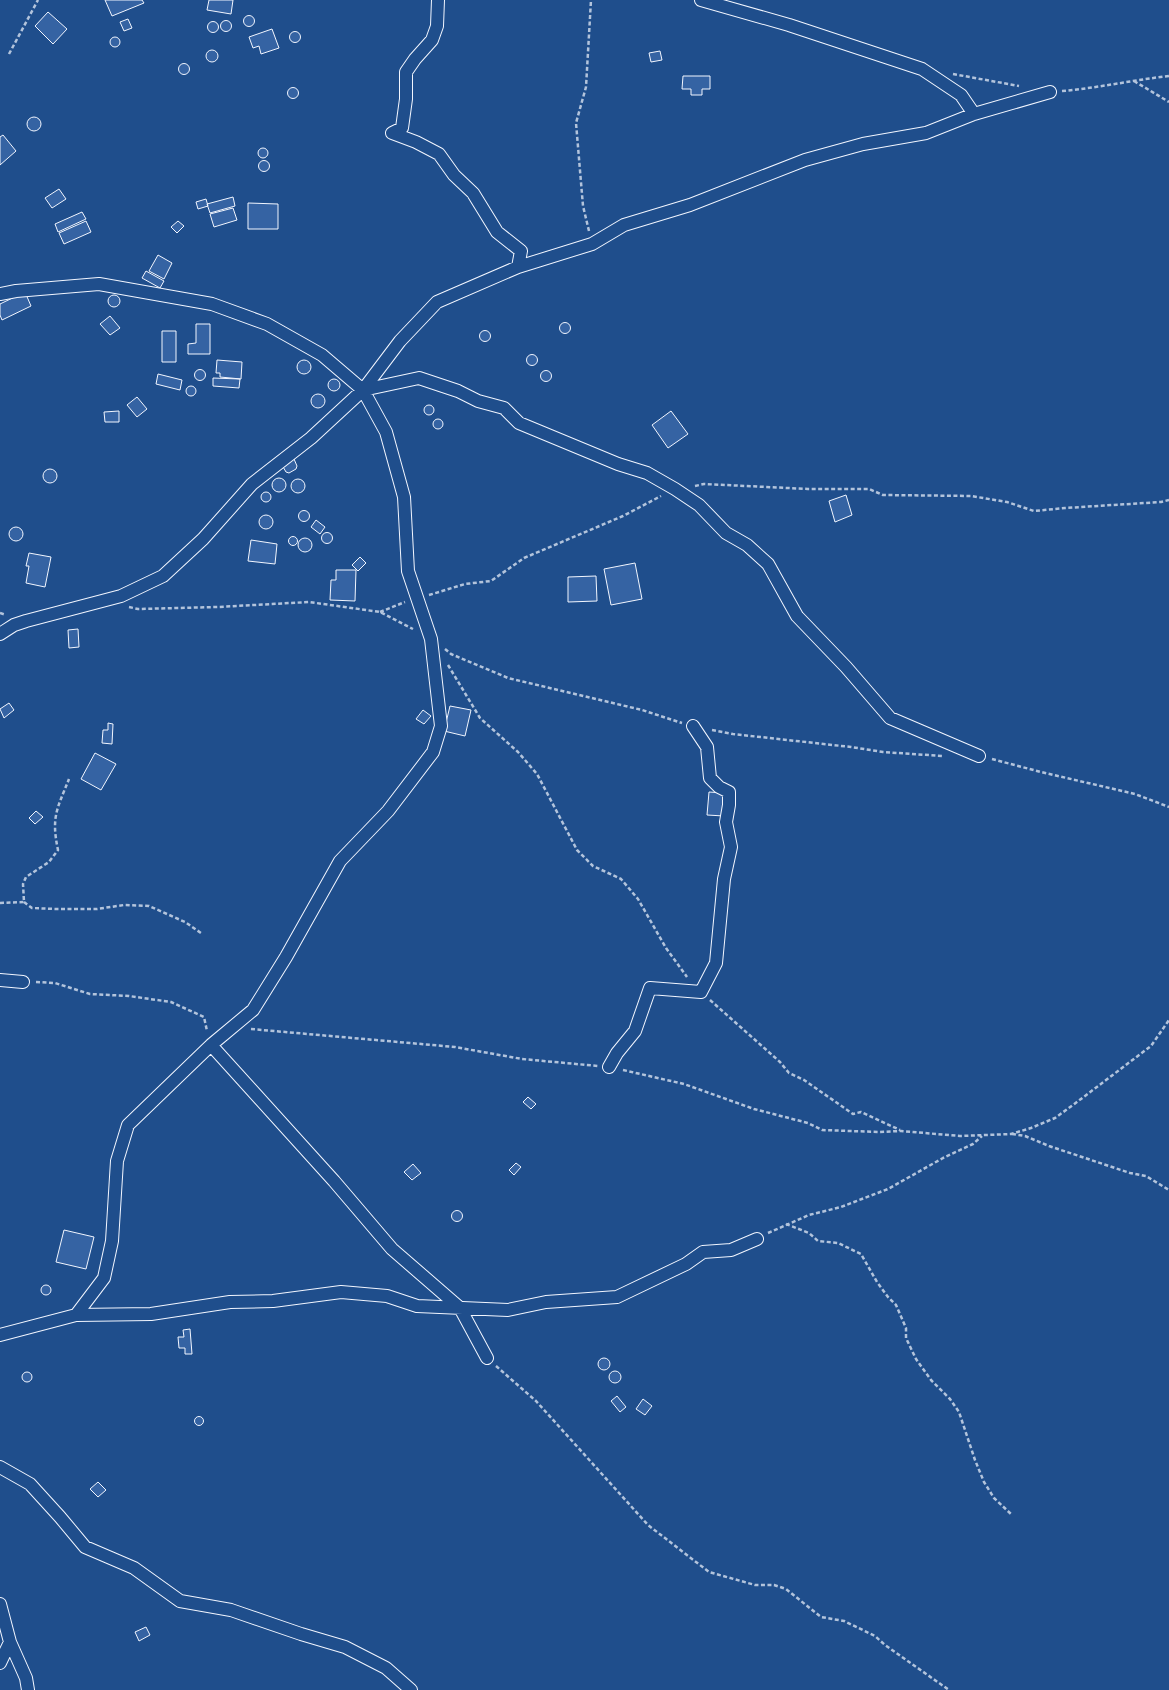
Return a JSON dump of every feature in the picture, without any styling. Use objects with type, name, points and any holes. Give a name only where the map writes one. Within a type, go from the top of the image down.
[{"type":"street","points":[[438,0],[438,26],[432,40],[415,58],[406,72],[406,98],[402,128],[392,133],[416,142],[439,154],[454,176],[473,193],[497,232],[521,251],[518,267]]},
{"type":"street","points":[[701,0],[789,25],[922,70],[961,95],[974,114]]},
{"type":"street","points":[[0,634],[14,625],[26,621],[121,596],[163,576],[203,538],[252,484],[311,438],[363,390],[400,341],[437,302],[518,267],[592,244],[624,225],[690,206],[805,160],[863,144],[926,133],[974,114],[1050,92]]},
{"type":"street","points":[[0,294],[99,284],[212,304],[267,324],[322,355],[363,390],[386,432],[404,497],[408,571],[431,638],[441,726],[433,752],[388,811],[340,861],[286,957],[253,1010],[211,1045],[128,1125],[117,1161],[112,1241],[104,1278],[76,1315]]},
{"type":"street","points":[[363,390],[419,378],[458,391],[478,401],[504,408],[519,423],[618,464],[647,473],[675,488],[699,505],[726,533],[747,546],[768,564],[797,616],[846,667],[890,718],[979,756]]},
{"type":"street","points":[[609,1067],[617,1053],[635,1031],[650,988],[701,992],[716,963],[724,879],[731,847],[726,822],[729,792],[718,787],[710,778],[708,747],[693,726]]},
{"type":"street","points":[[0,980],[23,982]]},
{"type":"street","points":[[211,1045],[334,1181],[392,1250],[460,1308],[487,1358]]},
{"type":"street","points":[[0,1335],[76,1315],[151,1314],[230,1302],[273,1301],[341,1292],[386,1296],[418,1306],[508,1310],[546,1302],[617,1297],[686,1264],[704,1252],[731,1250],[757,1239]]},
{"type":"street","points":[[0,1466],[30,1484],[85,1547],[134,1568],[180,1601],[230,1610],[345,1647],[386,1668],[411,1690]]},
{"type":"street","points":[[0,1604],[10,1642],[26,1678],[28,1690]]},
{"type":"street","points":[[0,1663],[10,1642]]},
{"type":"path","points":[[9,54],[38,0]]},
{"type":"path","points":[[591,0],[586,87],[576,123],[583,206],[592,244]]},
{"type":"path","points":[[1133,80],[1169,102]]},
{"type":"path","points":[[380,612],[416,598],[465,584],[491,581],[524,558],[623,516],[675,488],[704,484],[869,490],[884,496],[971,496],[1007,502],[1034,511],[1169,500]]},
{"type":"path","points":[[121,606],[138,609],[309,602],[380,612],[431,638],[451,654],[508,678],[642,710],[693,726],[733,734],[882,752],[944,756]]},
{"type":"path","points":[[446,662],[480,718],[518,752],[537,774],[577,850],[593,866],[621,879],[638,898],[666,948],[682,971],[701,992],[780,1062],[789,1073],[804,1080],[853,1114],[861,1112],[901,1131]]},
{"type":"path","points":[[979,756],[1135,794],[1169,807]]},
{"type":"path","points":[[24,902],[23,884],[26,877],[49,862],[58,850],[54,833],[54,816],[69,778]]},
{"type":"path","points":[[0,903],[24,902],[32,908],[56,909],[124,905],[149,906],[184,922],[201,933]]},
{"type":"path","points":[[1011,1134],[1025,1136],[1130,1173],[1146,1176],[1169,1190]]},
{"type":"path","points":[[757,1239],[774,1229],[809,1215],[841,1207],[888,1189],[916,1172],[973,1144],[984,1135]]},
{"type":"path","points":[[786,1224],[809,1233],[818,1241],[838,1243],[861,1254],[882,1290],[896,1305],[906,1328],[906,1338],[916,1359],[931,1380],[960,1412],[984,1482],[994,1498],[1011,1514]]},
{"type":"path","points":[[487,1358],[536,1401],[648,1525],[709,1572],[755,1585],[774,1585],[786,1588],[821,1617],[844,1621],[875,1636],[948,1690]]},
{"type":"building","points":[[105,0],[142,0],[144,3],[112,16]]},
{"type":"building","points":[[209,0],[233,0],[231,14],[207,10]]},
{"type":"building","points":[[48,12],[67,29],[53,44],[35,26]]},
{"type":"building","points":[[249,15],[255,21],[249,27],[243,21]]},
{"type":"building","points":[[128,19],[132,28],[124,31],[120,22]]},
{"type":"building","points":[[226,20],[232,26],[226,32],[220,26]]},
{"type":"building","points":[[213,21],[219,27],[213,33],[207,27]]},
{"type":"building","points":[[272,29],[279,48],[261,54],[259,46],[253,48],[249,37]]},
{"type":"building","points":[[295,31],[301,37],[295,43],[289,37]]},
{"type":"building","points":[[113,37],[117,37],[120,42],[119,46],[113,47],[110,44],[110,40]]},
{"type":"building","points":[[212,50],[218,56],[212,62],[206,56]]},
{"type":"building","points":[[660,51],[662,60],[651,62],[649,53]]},
{"type":"building","points":[[184,63],[190,69],[184,75],[178,69]]},
{"type":"building","points":[[683,76],[710,76],[710,89],[702,89],[702,95],[691,95],[691,89],[682,89]]},
{"type":"building","points":[[293,87],[299,93],[293,99],[287,93]]},
{"type":"building","points":[[31,117],[37,117],[41,124],[37,131],[31,131],[27,127],[27,121]]},
{"type":"building","points":[[3,135],[16,151],[0,165],[0,137]]},
{"type":"building","points":[[263,148],[268,153],[263,158],[258,153]]},
{"type":"building","points":[[262,161],[266,161],[269,166],[268,170],[262,171],[259,168],[259,164]]},
{"type":"building","points":[[59,189],[66,199],[52,208],[45,198]]},
{"type":"building","points":[[233,197],[235,206],[210,213],[207,204]]},
{"type":"building","points":[[206,199],[208,206],[198,209],[196,202]]},
{"type":"building","points":[[248,203],[278,204],[278,229],[248,229]]},
{"type":"building","points":[[233,208],[237,220],[214,227],[210,214]]},
{"type":"building","points":[[82,212],[86,219],[58,232],[55,224]]},
{"type":"building","points":[[86,221],[91,232],[64,244],[59,233]]},
{"type":"building","points":[[178,221],[184,226],[177,233],[171,227]]},
{"type":"building","points":[[158,255],[172,263],[164,279],[149,271]]},
{"type":"building","points":[[146,271],[164,281],[160,288],[142,278]]},
{"type":"building","points":[[25,292],[31,306],[2,320],[0,304]]},
{"type":"building","points":[[112,295],[116,295],[120,301],[116,307],[112,307],[108,303],[108,299]]},
{"type":"building","points":[[110,316],[120,328],[110,335],[100,324]]},
{"type":"building","points":[[565,322],[571,328],[565,334],[559,328]]},
{"type":"building","points":[[196,324],[210,324],[210,354],[188,354],[188,344],[196,343]]},
{"type":"building","points":[[485,330],[491,336],[485,342],[479,336]]},
{"type":"building","points":[[162,331],[176,331],[176,362],[162,362]]},
{"type":"building","points":[[532,354],[538,360],[532,366],[526,360]]},
{"type":"building","points":[[217,360],[242,362],[241,379],[220,377],[220,373],[216,373]]},
{"type":"building","points":[[304,360],[309,362],[311,367],[309,372],[304,374],[299,372],[297,367],[299,362]]},
{"type":"building","points":[[200,369],[206,375],[200,381],[194,375]]},
{"type":"building","points":[[546,370],[552,376],[546,382],[540,376]]},
{"type":"building","points":[[158,374],[182,380],[180,390],[156,384]]},
{"type":"building","points":[[213,378],[240,379],[239,388],[213,386]]},
{"type":"building","points":[[334,379],[340,385],[334,391],[328,385]]},
{"type":"building","points":[[191,386],[196,391],[191,396],[186,391]]},
{"type":"building","points":[[315,394],[321,394],[325,401],[321,408],[315,408],[311,404],[311,398]]},
{"type":"building","points":[[137,397],[147,409],[137,417],[127,405]]},
{"type":"building","points":[[429,405],[434,410],[429,415],[424,410]]},
{"type":"building","points":[[119,411],[119,422],[105,422],[104,412]]},
{"type":"building","points":[[671,411],[688,434],[668,448],[652,425]]},
{"type":"building","points":[[438,419],[443,424],[438,429],[433,424]]},
{"type":"building","points":[[294,459],[297,466],[296,469],[289,473],[286,472],[282,465]]},
{"type":"building","points":[[47,469],[53,469],[57,476],[53,483],[47,483],[43,479],[43,473]]},
{"type":"building","points":[[276,478],[282,478],[286,485],[282,492],[276,492],[272,488],[272,482]]},
{"type":"building","points":[[295,479],[301,479],[305,486],[301,493],[295,493],[291,489],[291,483]]},
{"type":"building","points":[[266,492],[271,497],[266,502],[261,497]]},
{"type":"building","points":[[846,495],[852,515],[835,522],[829,501]]},
{"type":"building","points":[[304,510],[310,516],[304,522],[298,516]]},
{"type":"building","points":[[263,515],[269,515],[273,522],[269,529],[263,529],[259,525],[259,519]]},
{"type":"building","points":[[316,520],[325,527],[320,534],[311,527]]},
{"type":"building","points":[[13,527],[19,527],[23,534],[19,541],[13,541],[9,537],[9,531]]},
{"type":"building","points":[[325,533],[329,533],[332,538],[331,542],[325,543],[322,540],[322,536]]},
{"type":"building","points":[[293,536],[298,541],[293,546],[288,541]]},
{"type":"building","points":[[302,538],[308,538],[312,545],[308,552],[302,552],[298,548],[298,542]]},
{"type":"building","points":[[251,540],[277,544],[275,564],[248,561]]},
{"type":"building","points":[[29,553],[51,557],[45,587],[26,583],[29,566],[26,566]]},
{"type":"building","points":[[360,557],[366,563],[358,571],[352,565]]},
{"type":"building","points":[[635,563],[642,599],[611,605],[604,569]]},
{"type":"building","points":[[336,570],[356,570],[355,601],[330,600],[331,580],[336,580]]},
{"type":"building","points":[[596,576],[597,601],[568,602],[568,577]]},
{"type":"building","points":[[78,629],[79,647],[69,648],[68,630]]},
{"type":"building","points":[[9,703],[14,710],[4,718],[0,709]]},
{"type":"building","points":[[450,706],[471,710],[465,736],[444,731]]},
{"type":"building","points":[[423,710],[431,716],[424,724],[416,719]]},
{"type":"building","points":[[108,723],[113,724],[112,744],[102,743],[103,730],[108,730]]},
{"type":"building","points":[[95,753],[116,764],[101,790],[81,779]]},
{"type":"building","points":[[709,792],[725,793],[724,816],[707,815]]},
{"type":"building","points":[[36,811],[43,817],[35,824],[29,818]]},
{"type":"building","points":[[528,1097],[536,1104],[531,1109],[523,1102]]},
{"type":"building","points":[[516,1163],[521,1167],[514,1175],[509,1170]]},
{"type":"building","points":[[413,1164],[421,1173],[412,1180],[404,1172]]},
{"type":"building","points":[[455,1211],[459,1211],[462,1216],[461,1220],[455,1221],[452,1218],[452,1214]]},
{"type":"building","points":[[64,1230],[94,1237],[86,1269],[56,1262]]},
{"type":"building","points":[[46,1285],[51,1290],[46,1295],[41,1290]]},
{"type":"building","points":[[190,1329],[192,1354],[185,1354],[185,1348],[179,1348],[178,1337],[184,1337],[183,1330]]},
{"type":"building","points":[[602,1358],[606,1358],[610,1364],[606,1370],[602,1370],[598,1366],[598,1362]]},
{"type":"building","points":[[613,1371],[617,1371],[621,1377],[617,1383],[613,1383],[609,1379],[609,1375]]},
{"type":"building","points":[[25,1372],[29,1372],[32,1377],[31,1381],[25,1382],[22,1379],[22,1375]]},
{"type":"building","points":[[617,1396],[626,1407],[620,1412],[611,1401]]},
{"type":"building","points":[[643,1399],[652,1406],[645,1415],[636,1409]]},
{"type":"building","points":[[199,1416],[204,1421],[199,1426],[194,1421]]},
{"type":"building","points":[[98,1482],[106,1490],[98,1497],[90,1489]]},
{"type":"building","points":[[146,1627],[150,1635],[139,1641],[135,1632]]}]
